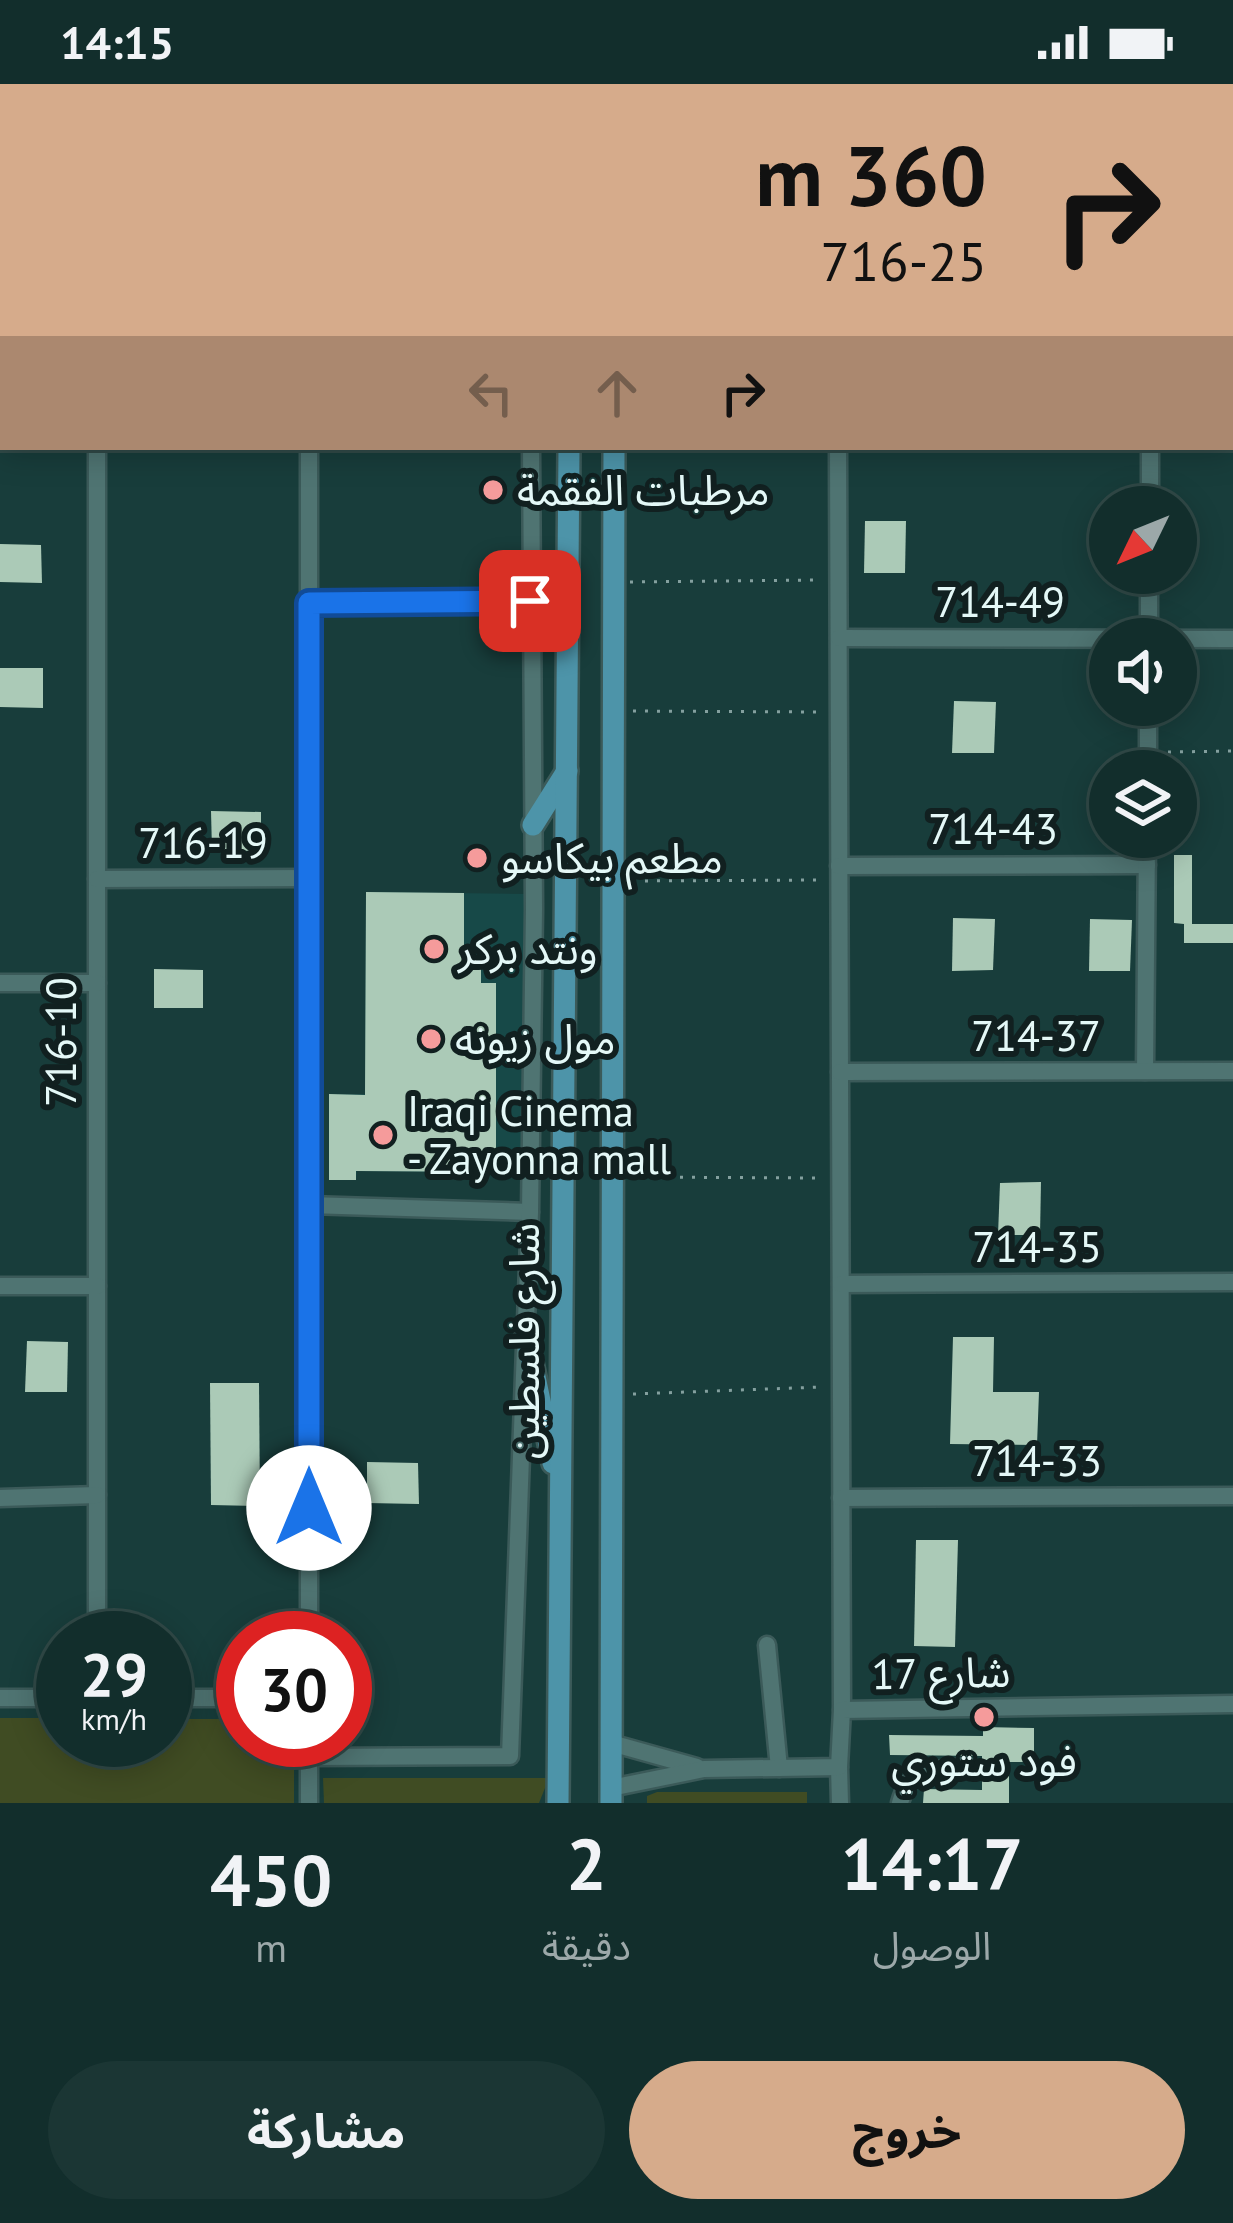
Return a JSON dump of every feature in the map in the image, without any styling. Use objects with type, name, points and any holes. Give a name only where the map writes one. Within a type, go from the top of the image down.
[{"type":"main road","name":"شارع فلسطين","points":[[558,1803],[569,450]]},
{"type":"main road","name":"شارع فلسطين","points":[[613,1797],[614,450]]},
{"type":"main road","points":[[533,825],[568,770]]},
{"type":"main road","points":[[526,1334],[562,1491]]},
{"type":"street","name":"716-10","points":[[97,450],[97,1611]]},
{"type":"street","points":[[309,450],[309,1611]]},
{"type":"street","points":[[372,1751],[510,1756],[530,1213],[531,450]]},
{"type":"street","points":[[838,450],[842,1710]]},
{"type":"street","points":[[1150,450],[1150,486]]},
{"type":"street","points":[[309,603],[569,600]]},
{"type":"street","name":"714-49","points":[[839,638],[1089,639]]},
{"type":"street","name":"714-49","points":[[1197,639],[1233,639]]},
{"type":"street","points":[[1145,1071],[1147,858]]},
{"type":"street","name":"714-43","points":[[839,873],[1147,865]]},
{"type":"street","name":"716-19","points":[[97,879],[308,878]]},
{"type":"street","points":[[0,983],[97,982]]},
{"type":"street","name":"714-37","points":[[840,1072],[1233,1071]]},
{"type":"street","points":[[309,1205],[530,1213]]},
{"type":"street","name":"714-35","points":[[841,1284],[1233,1282]]},
{"type":"street","points":[[0,1286],[97,1286]]},
{"type":"street","points":[[0,1498],[97,1496]]},
{"type":"street","name":"714-33","points":[[841,1498],[1233,1496]]},
{"type":"street","points":[[767,1645],[778,1768]]},
{"type":"street","points":[[0,1698],[36,1698]]},
{"type":"street","name":"شارع 17","points":[[840,1803],[842,1710],[1233,1704]]},
{"type":"street","points":[[611,1743],[704,1769]]},
{"type":"street","points":[[309,1767],[309,1803]]},
{"type":"street","points":[[613,1797],[704,1769],[839,1767]]},
{"type":"street","points":[[900,1803],[916,1773],[967,1767]]},
{"type":"path","points":[[614,582],[838,580]]},
{"type":"path","points":[[613,710],[839,712]]},
{"type":"path","points":[[1197,756],[1233,751]]},
{"type":"path","points":[[613,880],[839,873]]},
{"type":"path","points":[[612,1177],[840,1178]]},
{"type":"path","points":[[611,1395],[841,1386]]},
{"type":"shaded area","name":"مول زيونه","points":[[366,892],[525,894],[522,1173],[357,1171],[356,1180],[329,1180],[329,1094],[365,1094]]},
{"type":"green space","points":[[0,1718],[36,1718],[36,1767],[192,1767],[192,1719],[216,1719],[216,1767],[294,1767],[294,1803],[0,1803]]},
{"type":"green space","points":[[323,1778],[549,1778],[539,1803],[324,1803]]},
{"type":"green space","points":[[657,1792],[807,1792],[807,1803],[647,1803],[647,1796]]},
{"type":"building","points":[[865,521],[906,521],[905,573],[864,573]]},
{"type":"building","points":[[0,544],[41,545],[42,583],[0,582]]},
{"type":"building","points":[[0,668],[43,668],[43,708],[0,707]]},
{"type":"building","points":[[954,701],[996,702],[994,753],[952,753]]},
{"type":"building","points":[[211,811],[261,812],[261,851],[212,850]]},
{"type":"building","points":[[1174,858],[1192,858],[1192,924],[1233,924],[1233,943],[1184,943],[1184,924],[1174,923]]},
{"type":"building","name":"مول زيونه","points":[[366,892],[464,893],[464,966],[481,966],[481,983],[496,983],[496,1172],[356,1171],[356,1180],[329,1180],[329,1094],[365,1095]]},
{"type":"building","points":[[953,918],[995,919],[993,970],[952,971]]},
{"type":"building","points":[[1090,919],[1132,920],[1130,971],[1089,971]]},
{"type":"building","points":[[154,969],[203,970],[203,1008],[154,1008]]},
{"type":"building","points":[[1041,1182],[1040,1235],[998,1235],[1000,1183]]},
{"type":"building","points":[[953,1337],[994,1337],[993,1392],[1039,1392],[1037,1445],[950,1444]]},
{"type":"building","points":[[27,1341],[68,1342],[67,1392],[25,1392]]},
{"type":"building","points":[[210,1383],[259,1383],[260,1506],[211,1505]]},
{"type":"building","points":[[367,1462],[418,1463],[419,1504],[367,1503]]},
{"type":"building","points":[[916,1540],[958,1540],[955,1647],[914,1646]]},
{"type":"building","points":[[983,1727],[1034,1728],[1034,1762],[1009,1762],[1009,1803],[923,1803],[924,1789],[982,1790],[982,1756],[890,1755],[889,1735],[983,1736]]},
{"type":"place","name":"مرطبات الفقمة","points":[[493,490]]},
{"type":"place","name":"مطعم بيكاسو","points":[[477,858]]},
{"type":"place","name":"ونتد بركر","points":[[434,949]]},
{"type":"place","name":"مول زيونه","points":[[431,1039]]},
{"type":"place","name":"Iraqi Cinema - Zayonna mall","points":[[383,1135]]},
{"type":"place","name":"فود ستوري","points":[[984,1717]]},
{"type":"route","points":[[309,1508],[309,603],[530,601]]}]
